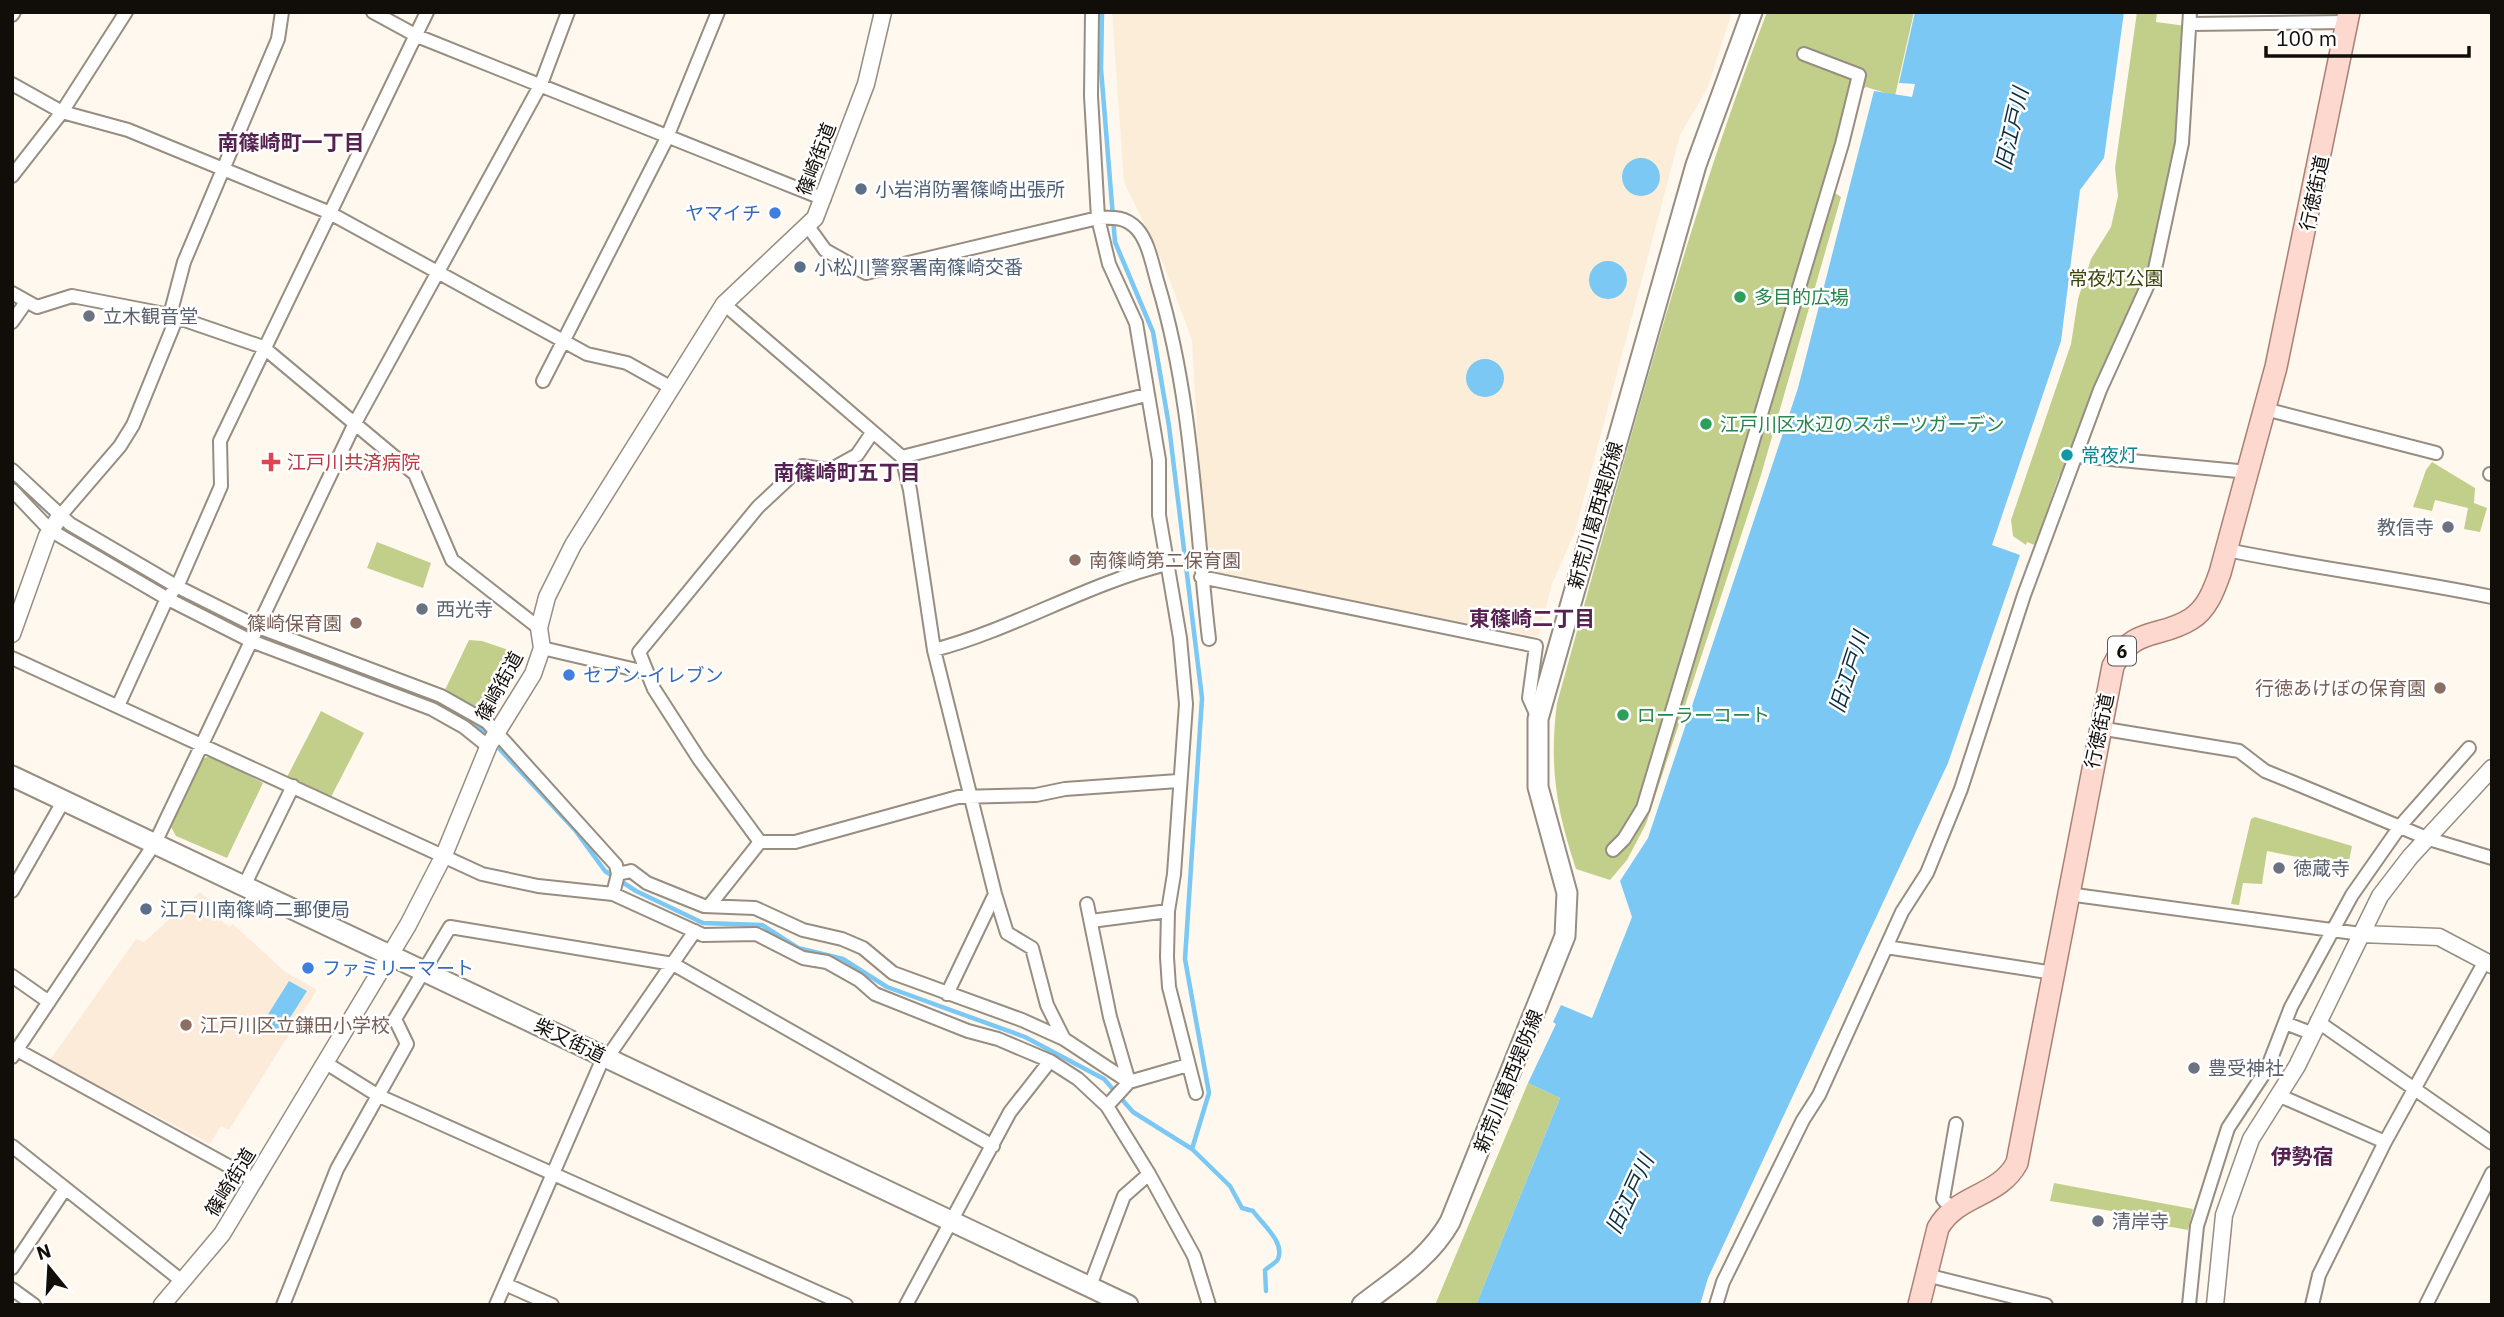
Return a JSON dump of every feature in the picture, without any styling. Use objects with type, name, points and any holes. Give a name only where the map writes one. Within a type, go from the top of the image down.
[{"type":"main road","name":"新荒川葛西堤防線","points":[[1362,1305],[1419,1262],[1437,1243],[1450,1222],[1565,936],[1567,893],[1538,787],[1538,719],[1696,165],[1752,12]]},
{"type":"main road","name":"行徳街道","points":[[1952,1209],[1999,1185],[2017,1163],[2113,666],[2124,648],[2144,635],[2192,619],[2202,610],[2214,589],[2227,550],[2296,282],[2348,17]]},
{"type":"main road","name":"柴又街道","points":[[12,776],[951,1222],[1096,1295],[1128,1305]]},
{"type":"main road","points":[[1919,1305],[1938,1228],[1952,1209]]},
{"type":"street","points":[[12,176],[62,112],[126,12]]},
{"type":"street","points":[[12,634],[56,522],[120,446],[133,425],[174,316],[184,262],[278,39],[282,12]]},
{"type":"street","points":[[373,12],[417,36],[824,199]]},
{"type":"street","points":[[118,706],[221,486],[219,441],[427,12]]},
{"type":"street","points":[[256,1181],[15,1054],[155,843],[355,423],[541,84],[568,12]]},
{"type":"street","points":[[543,381],[667,137],[718,12]]},
{"type":"street","name":"篠崎街道","points":[[162,1305],[222,1234],[391,955],[444,855],[492,742],[533,674],[542,648],[539,628],[547,597],[568,553],[724,304],[815,218],[866,84],[883,12]]},
{"type":"street","points":[[1092,12],[1091,96],[1098,218],[1109,264],[1136,323],[1159,460],[1159,515],[1180,638],[1186,704],[1178,781],[1174,874],[1168,911],[1169,987],[1196,1094]]},
{"type":"street","points":[[1716,1305],[1723,1282],[1802,1120],[1819,1095],[1902,912],[1927,873],[1961,789],[2024,595],[2078,456],[2100,390],[2155,269],[2182,143],[2190,18],[2348,17]]},
{"type":"street","points":[[1613,850],[1624,839],[1643,808],[1842,144],[1859,75],[1804,54]]},
{"type":"street","points":[[12,84],[62,112],[128,130],[328,212],[587,354],[627,363],[670,387]]},
{"type":"street","points":[[807,225],[825,250],[866,273],[1098,218],[1121,217],[1138,230],[1164,303],[1179,363],[1191,443],[1209,639]]},
{"type":"street","points":[[12,293],[37,307],[72,296],[174,316],[263,347],[415,474],[452,560],[539,628]]},
{"type":"street","points":[[12,322],[26,302]]},
{"type":"street","points":[[724,304],[902,457],[934,650],[995,894],[1007,933],[1032,948],[1047,1005],[1064,1039]]},
{"type":"street","points":[[902,457],[1146,395]]},
{"type":"street","points":[[2265,409],[2437,453]]},
{"type":"street","points":[[760,842],[699,759],[645,672],[639,652],[758,507],[802,466],[830,470],[857,455],[872,433]]},
{"type":"street","points":[[2078,456],[2249,472]]},
{"type":"street","points":[[12,470],[56,522]]},
{"type":"street","points":[[12,490],[56,522],[172,592],[255,634],[441,696],[487,722],[492,742],[574,817],[616,865],[618,874],[613,894]]},
{"type":"street","points":[[2227,550],[2330,571],[2424,583],[2492,597]]},
{"type":"street","points":[[934,650],[968,641],[1093,587],[1167,564]]},
{"type":"street","points":[[1202,577],[1536,646],[1529,698],[1538,719]]},
{"type":"street","points":[[542,648],[645,672]]},
{"type":"street","points":[[12,658],[482,874],[538,886],[613,894],[703,935],[755,934],[803,958],[827,962],[859,980],[875,994],[1050,1061],[1078,1079],[1107,1106],[1149,1174],[1194,1256],[1209,1305]]},
{"type":"street","points":[[2099,728],[2239,751],[2265,771],[2401,825],[2429,839],[2492,858]]},
{"type":"street","points":[[2189,1305],[2197,1226],[2228,1128],[2267,1069],[2303,983],[2353,895],[2401,825],[2469,748]]},
{"type":"street","points":[[2215,1305],[2224,1215],[2251,1139],[2297,1066],[2314,1027],[2391,879],[2492,768]]},
{"type":"street","points":[[760,842],[795,842],[958,797],[1036,795],[1065,789],[1178,781]]},
{"type":"street","points":[[244,886],[293,786]]},
{"type":"street","points":[[12,891],[64,800]]},
{"type":"street","points":[[709,906],[760,842]]},
{"type":"street","points":[[618,874],[631,871],[647,883],[709,906],[755,908],[803,930],[842,939],[863,948],[893,973],[1022,1020],[1064,1039],[1129,1082]]},
{"type":"street","points":[[947,994],[995,894]]},
{"type":"street","points":[[2068,894],[2361,934],[2439,937],[2488,963],[2413,1087],[2319,1275],[2312,1305]]},
{"type":"street","points":[[1087,904],[1110,1017],[1129,1082]]},
{"type":"street","points":[[1091,921],[1168,911]]},
{"type":"street","points":[[283,1305],[337,1169],[407,1044],[395,1019],[450,927],[673,964],[993,1146]]},
{"type":"street","points":[[496,1305],[605,1057],[695,931]]},
{"type":"street","points":[[1886,947],[2054,973]]},
{"type":"street","points":[[12,976],[49,1002]]},
{"type":"street","points":[[2286,1023],[2314,1027],[2413,1087],[2492,1143]]},
{"type":"street","points":[[906,1305],[1010,1112],[1050,1061]]},
{"type":"street","points":[[326,1063],[377,1096],[846,1305]]},
{"type":"street","points":[[1107,1106],[1129,1082],[1188,1065]]},
{"type":"street","points":[[2278,1095],[2385,1142]]},
{"type":"street","points":[[1952,1209],[1943,1199],[1956,1124]]},
{"type":"street","points":[[12,1146],[182,1281]]},
{"type":"street","points":[[1096,1295],[1124,1196],[1149,1174]]},
{"type":"street","points":[[2426,1305],[2492,1174]]},
{"type":"street","points":[[12,1268],[65,1189]]},
{"type":"street","points":[[1926,1275],[2046,1305]]},
{"type":"street","points":[[505,1284],[552,1305]]},
{"type":"street","points":[[12,1289],[34,1305]]},
{"type":"shaded area","points":[[1112,12],[1732,12],[1708,87],[1680,135],[1575,532],[1552,584],[1538,637],[1213,576],[1201,501],[1192,340],[1164,265],[1124,182]]},
{"type":"shaded area","name":"江戸川区立鎌田小学校","points":[[200,892],[221,912],[217,917],[229,927],[233,924],[284,971],[317,990],[229,1130],[221,1126],[210,1144],[50,1060],[136,939],[144,942]]},
{"type":"green space","name":"江戸川区水辺のスポーツガーデン","points":[[1767,12],[1914,12],[1895,96],[1866,87],[1862,90],[1835,193],[1841,197],[1761,475],[1646,824],[1627,860],[1610,880],[1576,869],[1563,827],[1554,767],[1557,703],[1680,269],[1707,182]]},
{"type":"green space","name":"常夜灯公園","points":[[2137,12],[2157,12],[2156,22],[2186,26],[2180,116],[2167,208],[2152,265],[2122,346],[2065,479],[2059,476],[2035,545],[2027,542],[2026,545],[2013,536],[2011,520],[2071,344],[2078,299],[2091,259],[2111,227],[2118,196],[2115,168]]},
{"type":"green space","points":[[2432,462],[2475,488],[2474,503],[2487,508],[2480,532],[2464,529],[2468,508],[2435,500],[2432,511],[2413,507],[2426,470]]},
{"type":"green space","points":[[377,542],[431,563],[423,588],[367,568]]},
{"type":"green space","points":[[469,640],[482,641],[517,653],[508,685],[476,712],[444,692]]},
{"type":"green space","points":[[321,711],[364,733],[331,797],[287,777]]},
{"type":"green space","points":[[211,756],[263,783],[227,858],[176,836],[171,827],[201,759]]},
{"type":"green space","points":[[2255,817],[2352,846],[2348,867],[2267,851],[2262,884],[2243,883],[2239,905],[2231,904],[2251,819]]},
{"type":"green space","points":[[1528,1083],[1560,1098],[1476,1305],[1435,1305]]},
{"type":"green space","points":[[2054,1183],[2193,1209],[2188,1230],[2144,1222],[2142,1228],[2130,1225],[2130,1214],[2050,1201]]},
{"type":"water","name":"旧江戸川","points":[[1915,12],[2124,12],[2104,158],[2080,190],[2061,341],[1992,545],[2020,555],[1948,763],[1708,1278],[1700,1305],[1476,1305],[1560,1098],[1528,1083],[1556,1024],[1553,1022],[1561,1005],[1592,1018],[1632,917],[1620,881],[1648,838],[1798,388],[1874,91],[1912,97],[1915,84],[1899,83]]},
{"type":"water","points":[[1641,158],[1655,163],[1660,177],[1655,191],[1641,196],[1627,191],[1622,177],[1627,163]]},
{"type":"water","points":[[1608,261],[1622,266],[1627,280],[1622,294],[1608,299],[1594,294],[1589,280],[1594,266]]},
{"type":"water","points":[[1485,359],[1499,364],[1504,378],[1499,392],[1485,397],[1471,392],[1466,378],[1471,364]]},
{"type":"water","points":[[289,981],[307,991],[279,1035],[262,1024]]},
{"type":"waterway","points":[[1102,12],[1101,69],[1115,242],[1153,332],[1169,426],[1202,698],[1185,959],[1209,1093],[1192,1149],[1230,1186],[1242,1208],[1253,1211],[1276,1240],[1278,1259],[1265,1270],[1266,1291]]},
{"type":"waterway","points":[[12,481],[23,488]]},
{"type":"waterway","points":[[32,497],[54,517]]},
{"type":"waterway","points":[[60,523],[74,537],[163,585]]},
{"type":"waterway","points":[[180,595],[241,628],[422,699]]},
{"type":"waterway","points":[[434,703],[480,728],[488,737]]},
{"type":"waterway","points":[[494,743],[575,830],[605,871],[636,891],[703,923],[762,925],[798,948],[843,959],[887,987],[1025,1037],[1104,1079],[1133,1112],[1192,1149]]},
{"type":"place","name":"小岩消防署篠崎出張所","points":[[861,189]]},
{"type":"place","name":"ヤマイチ","points":[[775,213]]},
{"type":"place","name":"小松川警察署南篠崎交番","points":[[800,267]]},
{"type":"place","name":"多目的広場","points":[[1740,297]]},
{"type":"place","name":"立木観音堂","points":[[89,316]]},
{"type":"place","name":"江戸川区水辺のスポーツガーデン","points":[[1706,424]]},
{"type":"place","name":"常夜灯","points":[[2067,455]]},
{"type":"place","name":"江戸川共済病院","points":[[271,462]]},
{"type":"place","name":"教信寺","points":[[2448,527]]},
{"type":"place","name":"南篠崎第二保育園","points":[[1075,560]]},
{"type":"place","name":"西光寺","points":[[422,609]]},
{"type":"place","name":"篠崎保育園","points":[[356,623]]},
{"type":"place","name":"セブン-イレブン","points":[[569,675]]},
{"type":"place","name":"行徳あけぼの保育園","points":[[2440,688]]},
{"type":"place","name":"ローラーコート","points":[[1623,715]]},
{"type":"place","name":"徳蔵寺","points":[[2279,868]]},
{"type":"place","name":"江戸川南篠崎二郵便局","points":[[146,909]]},
{"type":"place","name":"ファミリーマート","points":[[308,968]]},
{"type":"place","name":"江戸川区立鎌田小学校","points":[[186,1025]]},
{"type":"place","name":"豊受神社","points":[[2194,1068]]},
{"type":"place","name":"清岸寺","points":[[2098,1221]]},
{"type":"district","name":"南篠崎町一丁目","points":[[291,142]]},
{"type":"district","name":"南篠崎町五丁目","points":[[847,472]]},
{"type":"district","name":"東篠崎二丁目","points":[[1532,618]]},
{"type":"district","name":"伊勢宿","points":[[2302,1156]]}]
